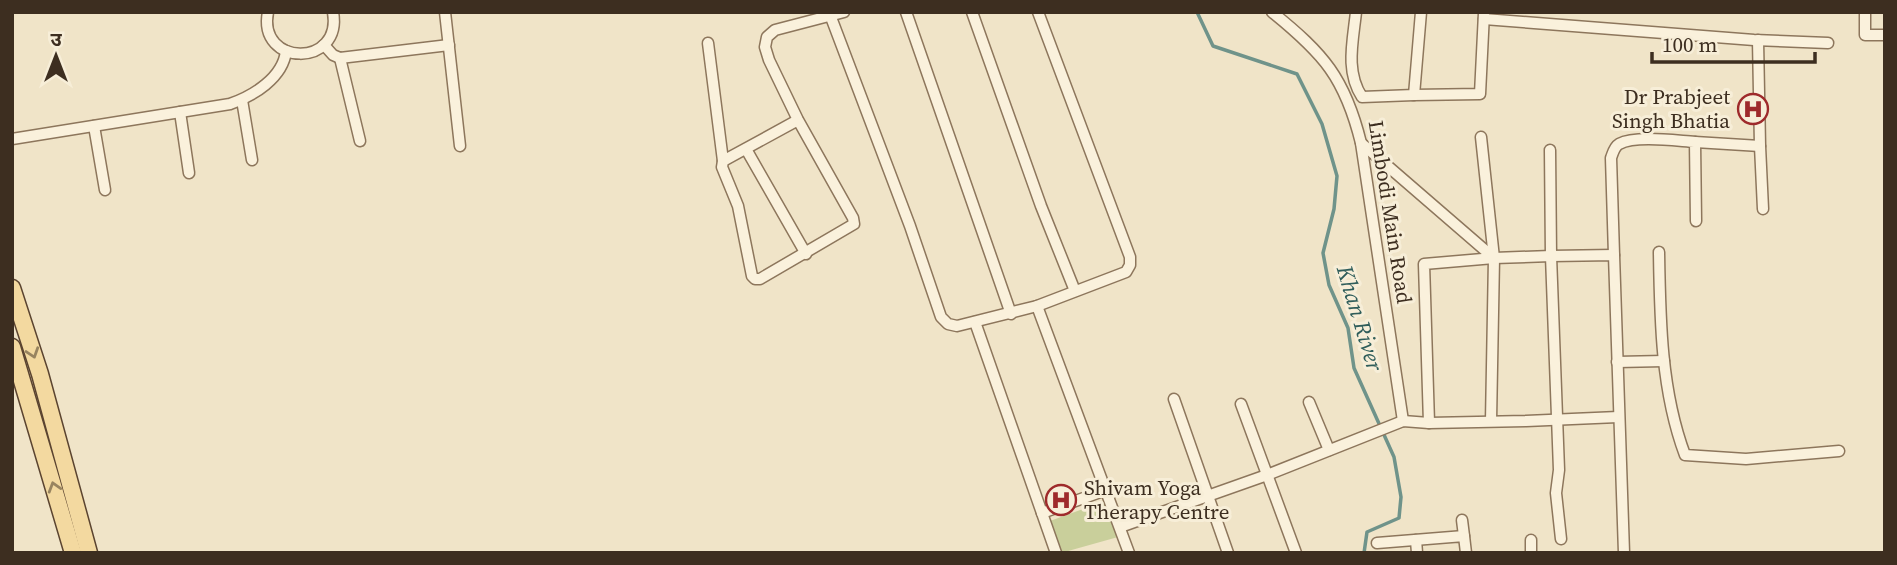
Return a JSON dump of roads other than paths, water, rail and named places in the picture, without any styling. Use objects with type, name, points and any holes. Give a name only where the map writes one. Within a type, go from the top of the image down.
[{"type":"main road","points":[[12,288],[40,374],[89,553]]},
{"type":"main road","points":[[12,347],[74,553]]},
{"type":"street","points":[[268,12],[269,34],[273,41],[286,51],[302,55],[324,45],[333,31],[333,12]]},
{"type":"street","points":[[445,12],[460,146]]},
{"type":"street","points":[[708,43],[722,167],[738,206],[752,276],[760,279],[806,254],[855,221],[798,120],[765,47],[766,37],[775,30],[844,12]]},
{"type":"street","points":[[906,12],[1011,314]]},
{"type":"street","points":[[972,12],[1041,206],[1075,291]]},
{"type":"street","points":[[830,14],[911,226],[941,317],[948,324],[957,326],[1037,306],[1126,272],[1130,265],[1130,257],[1038,12]]},
{"type":"street","name":"Limbodi Main Road","points":[[1272,12],[1320,54],[1353,109],[1361,143],[1403,421]]},
{"type":"street","points":[[1356,12],[1351,61],[1354,85],[1362,97],[1480,94],[1484,15],[1758,40],[1828,43]]},
{"type":"street","points":[[1414,95],[1421,12]]},
{"type":"street","points":[[1866,12],[1865,35],[1885,35]]},
{"type":"street","points":[[1758,40],[1763,209]]},
{"type":"street","points":[[324,45],[340,58],[449,45]]},
{"type":"street","points":[[12,139],[230,104],[242,100],[279,71],[285,62],[286,51]]},
{"type":"street","points":[[340,58],[360,141]]},
{"type":"street","points":[[242,100],[253,160]]},
{"type":"street","points":[[180,112],[189,173]]},
{"type":"street","points":[[723,161],[798,120]]},
{"type":"street","points":[[94,126],[105,190]]},
{"type":"street","points":[[1481,137],[1494,258],[1492,421]]},
{"type":"street","points":[[1624,553],[1611,158],[1616,146],[1631,141],[1760,146]]},
{"type":"street","points":[[1695,142],[1696,221]]},
{"type":"street","points":[[1361,143],[1494,258]]},
{"type":"street","points":[[746,149],[806,254]]},
{"type":"street","points":[[1550,150],[1559,470],[1556,493],[1561,539]]},
{"type":"street","points":[[1659,252],[1664,361],[1674,425],[1685,455],[1746,459],[1839,451]]},
{"type":"street","points":[[1429,423],[1424,264],[1494,258],[1614,255]]},
{"type":"street","points":[[1037,306],[1129,553]]},
{"type":"street","points":[[975,322],[1056,553]]},
{"type":"street","points":[[1617,362],[1664,361]]},
{"type":"street","points":[[1174,399],[1228,553]]},
{"type":"street","points":[[1309,402],[1329,450]]},
{"type":"street","points":[[1241,404],[1296,553]]},
{"type":"street","points":[[1120,527],[1268,475],[1403,421],[1429,423],[1618,416]]},
{"type":"street","points":[[1042,513],[1106,491]]},
{"type":"street","points":[[1462,520],[1466,553]]},
{"type":"street","points":[[1377,543],[1464,536]]},
{"type":"street","points":[[1416,540],[1417,553]]},
{"type":"street","points":[[1531,540],[1531,553]]},
{"type":"waterway","name":"Khan River","points":[[1197,12],[1213,46],[1297,74],[1322,124],[1337,176],[1334,209],[1323,253],[1329,285],[1348,328],[1354,368],[1394,457],[1401,497],[1399,518],[1367,532],[1364,553]]},
{"type":"place","name":"Dr Prabjeet Singh Bhatia","points":[[1753,109]]},
{"type":"place","name":"Shivam Yoga Therapy Centre","points":[[1061,500]]}]
